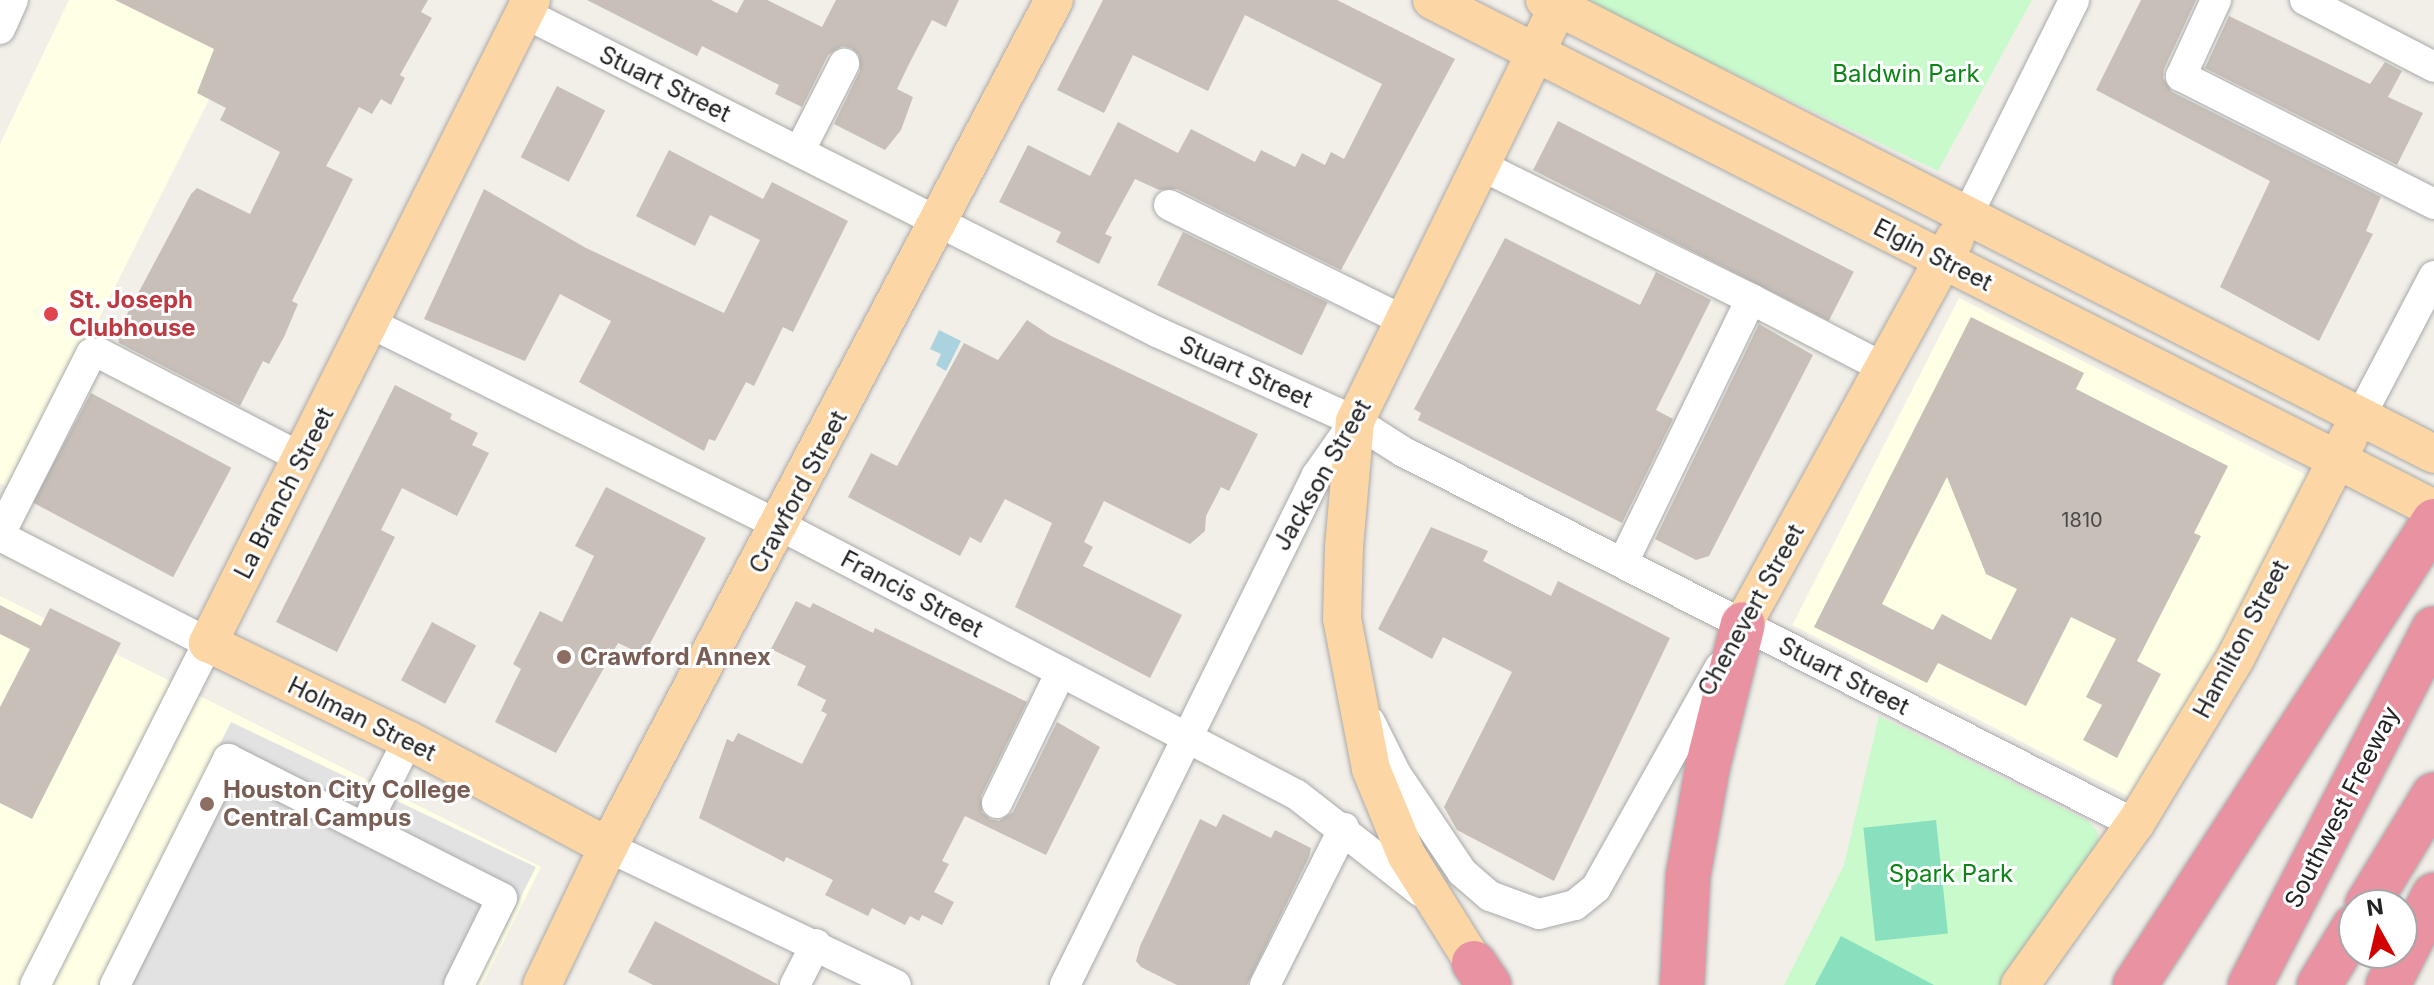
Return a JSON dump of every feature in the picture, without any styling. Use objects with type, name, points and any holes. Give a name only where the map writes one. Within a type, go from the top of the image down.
[{"type":"highway","points":[[2135,985],[2434,521]]},
{"type":"highway","points":[[1682,985],[1688,876],[1708,765],[1743,624]]},
{"type":"highway","name":"Southwest Freeway","points":[[2250,985],[2434,629]]},
{"type":"highway","points":[[2377,889],[2434,795]]},
{"type":"highway","points":[[2388,985],[2434,895]]},
{"type":"highway","points":[[2319,985],[2338,954]]},
{"type":"main road","name":"Crawford Street","points":[[542,985],[608,847],[781,526],[1054,0]]},
{"type":"main road","name":"Elgin Street","points":[[1432,0],[2434,509]]},
{"type":"main road","name":"Jackson Street","points":[[1355,421],[1535,52],[1551,3]]},
{"type":"main road","points":[[1551,3],[2434,454]]},
{"type":"main road","name":"La Branch Street","points":[[208,643],[527,7]]},
{"type":"main road","name":"Chenevert Street","points":[[1743,624],[1968,214]]},
{"type":"main road","name":"Hamilton Street","points":[[2020,985],[2135,824],[2235,659],[2335,458],[2361,415]]},
{"type":"main road","points":[[1355,421],[1342,619],[1351,685],[1371,769],[1432,901],[1481,978]]},
{"type":"main road","name":"Holman Street","points":[[208,643],[408,740],[608,847]]},
{"type":"street","points":[[0,29],[13,0]]},
{"type":"street","name":"Chenevert Street","points":[[1968,214],[2074,0]]},
{"type":"street","points":[[2216,0],[2181,76],[2434,204]]},
{"type":"street","points":[[2305,0],[2434,67]]},
{"type":"street","name":"Stuart Street","points":[[527,7],[1157,332],[1355,421],[1623,563],[2135,824]]},
{"type":"street","points":[[800,150],[844,64]]},
{"type":"street","points":[[1480,165],[1884,368]]},
{"type":"street","points":[[1169,205],[1405,321]]},
{"type":"street","name":"Hamilton Street","points":[[2361,415],[2434,276]]},
{"type":"street","points":[[1623,563],[1751,299]]},
{"type":"street","name":"Francis Street","points":[[370,323],[781,526],[1297,795],[1344,828],[1432,901]]},
{"type":"street","points":[[0,535],[91,354],[101,354],[302,458]]},
{"type":"street","name":"Jackson Street","points":[[1065,985],[1190,740],[1203,698],[1317,475],[1355,421]]},
{"type":"street","name":"Holman Street","points":[[0,535],[208,643]]},
{"type":"street","name":"Chenevert Street","points":[[1351,685],[1396,774],[1462,872],[1490,896],[1539,914],[1575,905],[1596,888],[1743,624]]},
{"type":"street","name":"La Branch Street","points":[[35,985],[208,643]]},
{"type":"street","points":[[997,803],[1061,672]]},
{"type":"street","points":[[364,828],[408,740]]},
{"type":"street","points":[[115,985],[228,759],[502,898],[459,985]]},
{"type":"street","points":[[1265,985],[1344,828]]},
{"type":"street","name":"Holman Street","points":[[608,847],[816,944],[896,985]]},
{"type":"street","points":[[795,985],[816,944]]},
{"type":"shaded area","name":"St. Joseph Clubhouse","points":[[69,0],[259,0],[13,490],[0,483],[0,144]]},
{"type":"shaded area","points":[[1959,298],[2309,476],[2143,803],[1792,625]]},
{"type":"shaded area","name":"Houston City College Central Campus","points":[[0,596],[541,867],[482,985],[0,985]]},
{"type":"shaded area","points":[[231,722],[536,867],[476,985],[98,985]]},
{"type":"green space","name":"Baldwin Park","points":[[1580,0],[2032,0],[1938,171]]},
{"type":"green space","name":"Spark Park","points":[[1879,716],[2088,821],[2098,832],[2098,847],[2003,985],[1784,985],[1844,865]]},
{"type":"green space","points":[[1936,820],[1948,933],[1875,941],[1863,828]]},
{"type":"green space","points":[[1841,936],[1934,985],[1815,985]]},
{"type":"water","points":[[939,330],[961,341],[946,371],[936,365],[941,354],[930,349]]},
{"type":"building","points":[[115,0],[428,0],[421,12],[432,18],[400,75],[405,78],[391,105],[381,99],[372,114],[359,107],[326,166],[353,179],[292,301],[298,304],[284,337],[269,364],[263,361],[240,406],[119,343],[117,333],[191,194],[197,188],[250,214],[280,152],[220,120],[226,108],[197,93],[214,49]]},
{"type":"building","points":[[587,0],[711,0],[737,13],[744,0],[767,0],[822,27],[836,0],[959,0],[946,27],[932,20],[910,62],[897,89],[913,97],[901,130],[885,150],[834,124],[860,71],[859,55],[851,48],[842,46],[828,55],[802,107],[775,94],[779,85],[702,46],[697,56]]},
{"type":"building","points":[[1103,0],[1337,0],[1455,59],[1341,270],[1177,189],[1159,190],[1135,179],[1105,234],[1112,237],[1099,264],[1056,242],[1061,232],[999,202],[1028,145],[1090,176],[1118,122],[1178,153],[1191,129],[1255,162],[1261,150],[1295,167],[1302,153],[1325,165],[1331,152],[1344,159],[1382,84],[1245,15],[1208,91],[1133,55],[1104,113],[1057,90]]},
{"type":"building","points":[[2141,0],[2196,0],[2164,69],[2163,78],[2172,92],[2381,197],[2366,231],[2373,234],[2319,341],[2220,287],[2270,181],[2096,90]]},
{"type":"building","points":[[2229,16],[2370,84],[2385,62],[2402,71],[2388,97],[2423,113],[2397,165],[2205,68]]},
{"type":"building","points":[[557,86],[605,111],[569,182],[521,157]]},
{"type":"building","points":[[1558,121],[1854,272],[1829,321],[1533,170]]},
{"type":"building","points":[[669,150],[763,199],[772,182],[848,221],[793,332],[783,327],[754,386],[746,382],[715,441],[709,439],[704,451],[579,382],[611,321],[560,294],[525,361],[424,319],[484,189],[586,248],[724,313],[760,240],[710,215],[695,246],[636,216]]},
{"type":"building","points":[[1183,232],[1328,303],[1302,356],[1157,285]]},
{"type":"building","points":[[1505,238],[1640,305],[1656,272],[1711,300],[1656,410],[1673,419],[1622,523],[1418,420],[1421,413],[1414,409]]},
{"type":"building","points":[[1971,317],[2084,373],[2076,389],[2228,466],[2194,533],[2201,536],[2137,661],[2161,674],[2117,758],[2083,740],[2102,705],[2086,697],[2116,639],[2071,617],[2026,706],[1938,663],[1927,683],[1814,627]],"holes":[[[1947,477],[1986,574],[2017,589],[1991,640],[1942,614],[1933,630],[1882,604]]]},
{"type":"building","points":[[1027,320],[1051,336],[1258,434],[1229,491],[1221,487],[1206,516],[1205,531],[1190,544],[1104,501],[1084,542],[1093,547],[1083,566],[1182,615],[1150,678],[1015,607],[1052,523],[1005,499],[981,543],[970,537],[960,556],[848,497],[871,453],[897,466],[964,343],[998,360]]},
{"type":"building","points":[[1759,324],[1813,355],[1709,556],[1696,560],[1655,539]]},
{"type":"building","points":[[395,385],[452,414],[450,419],[478,433],[472,445],[489,453],[457,516],[402,488],[381,530],[395,537],[337,652],[276,622]]},
{"type":"building","points":[[91,393],[231,468],[173,577],[33,502]]},
{"type":"building","points":[[606,487],[706,538],[644,655],[618,643],[556,753],[495,722],[521,669],[513,664],[540,611],[562,622],[594,556],[575,546]]},
{"type":"building","points":[[1431,527],[1488,551],[1483,561],[1551,596],[1558,581],[1670,638],[1554,881],[1457,830],[1444,807],[1512,672],[1443,637],[1432,659],[1378,629]]},
{"type":"building","points":[[796,601],[810,608],[813,603],[873,633],[875,628],[1027,702],[981,796],[982,812],[990,819],[999,821],[1013,812],[1057,722],[1100,747],[1046,855],[965,816],[942,861],[949,864],[934,892],[954,902],[942,925],[922,915],[919,921],[910,916],[905,925],[872,908],[868,916],[825,895],[833,880],[786,857],[784,862],[699,818],[727,739],[733,742],[738,733],[802,764],[827,714],[821,711],[826,700],[797,685],[806,666],[771,649]]},
{"type":"building","points":[[0,605],[41,626],[50,608],[121,643],[32,819],[0,803],[0,707],[30,649],[0,634]]},
{"type":"building","points":[[432,622],[476,645],[445,704],[401,680]]},
{"type":"building","points":[[1223,814],[1271,838],[1275,830],[1311,848],[1309,857],[1247,985],[1177,985],[1141,967],[1136,961],[1140,946],[1200,819],[1216,827]]},
{"type":"building","points":[[655,921],[777,985],[653,985],[628,972]]},
{"type":"place","name":"St. Joseph Clubhouse","points":[[51,314]]},
{"type":"place","name":"Crawford Annex","points":[[564,657]]},
{"type":"place","name":"Houston City College Central Campus","points":[[207,804]]}]
